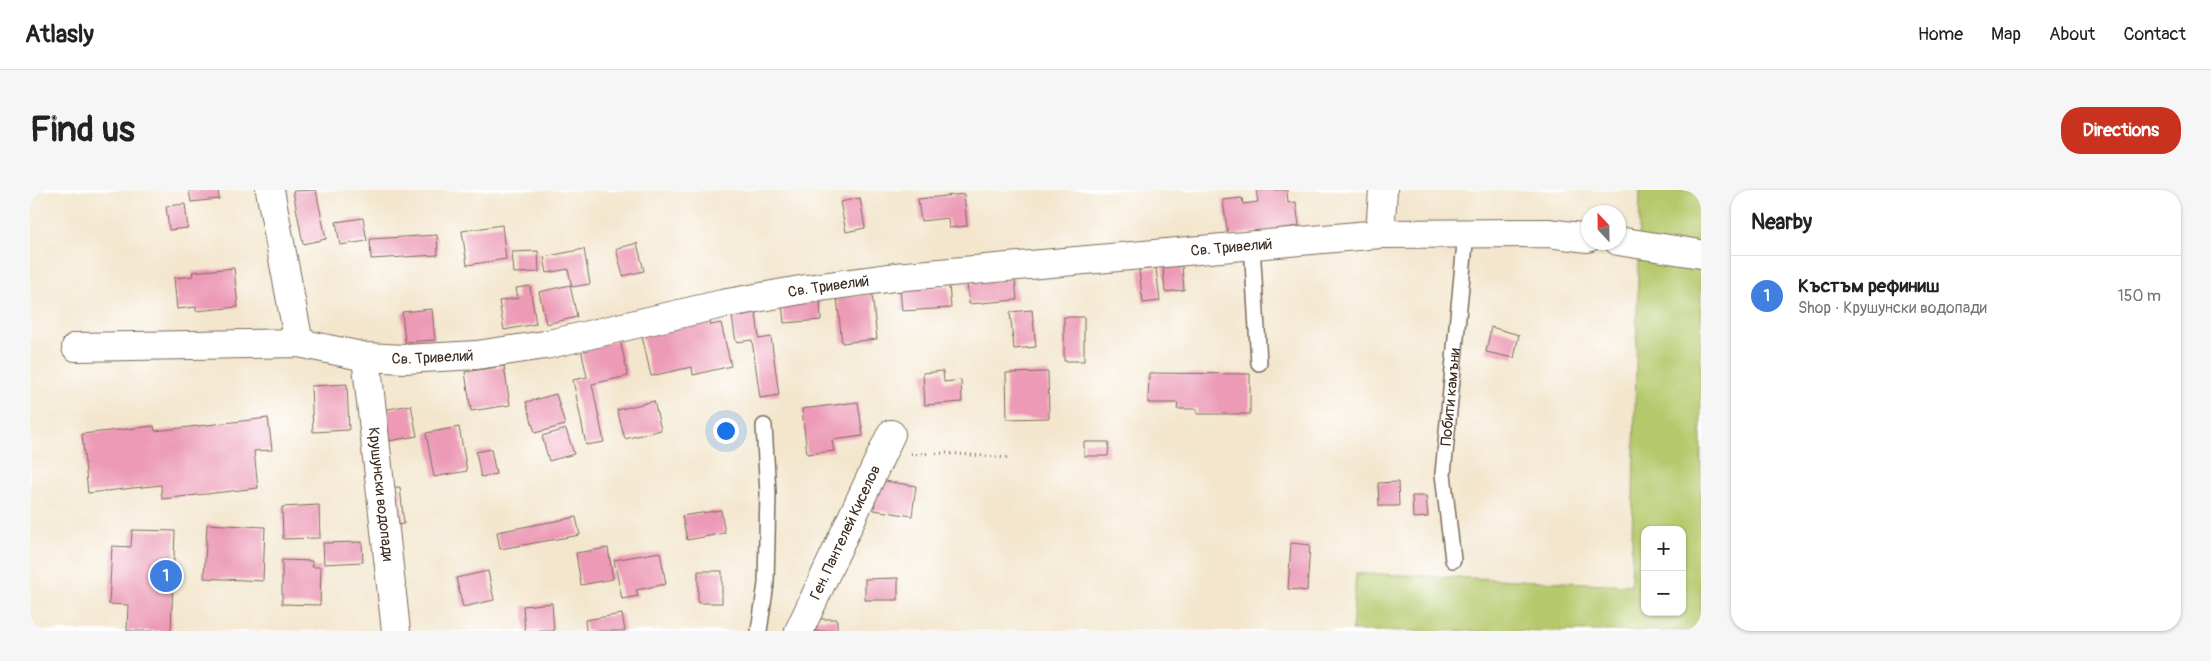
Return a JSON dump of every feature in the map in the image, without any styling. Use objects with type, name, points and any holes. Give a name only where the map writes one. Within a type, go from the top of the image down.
[{"type":"street","points":[[270,190],[299,343]]},
{"type":"street","points":[[1380,234],[1383,190]]},
{"type":"street","name":"Св. Тривелий","points":[[76,347],[299,343],[366,357],[405,359],[477,355],[545,345],[722,304],[806,289],[895,277],[1380,234],[1548,233],[1581,237]]},
{"type":"street","points":[[1626,241],[1701,254]]},
{"type":"street","name":"Крушунски водопади","points":[[366,357],[396,631]]},
{"type":"street","name":"Ген. Пантелей Киселов","points":[[799,631],[886,444]]},
{"type":"lane","name":"Побити камъни","points":[[1453,560],[1443,474],[1466,234]]},
{"type":"lane","points":[[1252,245],[1258,363]]},
{"type":"lane","points":[[759,631],[766,584],[768,493],[764,426]]},
{"type":"path","points":[[886,444],[946,453],[1009,458]]},
{"type":"green space","points":[[1640,190],[1701,190],[1701,631],[1352,631],[1356,573],[1631,585]]},
{"type":"building","points":[[189,190],[218,190],[219,199],[191,202]]},
{"type":"building","points":[[316,190],[326,239],[303,244],[293,191]]},
{"type":"building","points":[[1256,190],[1287,190],[1288,203],[1296,202],[1299,226],[1228,236],[1223,200],[1242,198],[1243,204],[1258,202]]},
{"type":"building","points":[[964,194],[967,226],[949,228],[948,218],[921,221],[918,199]]},
{"type":"building","points":[[860,198],[865,228],[846,232],[840,202]]},
{"type":"building","points":[[185,204],[188,228],[169,230],[166,206]]},
{"type":"building","points":[[363,218],[367,241],[340,245],[336,222]]},
{"type":"building","points":[[502,225],[506,259],[467,265],[462,231]]},
{"type":"building","points":[[437,235],[438,255],[371,259],[370,239]]},
{"type":"building","points":[[637,243],[644,271],[623,276],[616,249]]},
{"type":"building","points":[[584,249],[590,284],[572,287],[568,269],[547,273],[544,257]]},
{"type":"building","points":[[538,251],[539,272],[514,273],[512,252]]},
{"type":"building","points":[[1182,266],[1184,290],[1165,292],[1163,267]]},
{"type":"building","points":[[234,268],[238,307],[196,311],[196,307],[177,309],[174,278],[193,276],[192,272]]},
{"type":"building","points":[[1156,268],[1160,301],[1143,303],[1139,270]]},
{"type":"building","points":[[1015,279],[1017,300],[969,304],[967,284]]},
{"type":"building","points":[[570,285],[577,317],[546,324],[539,292]]},
{"type":"building","points":[[530,286],[536,324],[504,330],[499,301],[518,298],[516,288]]},
{"type":"building","points":[[949,286],[951,308],[902,311],[900,289]]},
{"type":"building","points":[[872,294],[877,339],[842,343],[837,298]]},
{"type":"building","points":[[820,301],[821,320],[784,323],[782,304]]},
{"type":"building","points":[[432,309],[435,340],[405,342],[402,312]]},
{"type":"building","points":[[1032,310],[1036,347],[1014,349],[1010,312]]},
{"type":"building","points":[[756,313],[759,339],[771,337],[779,395],[760,398],[752,340],[736,342],[732,317]]},
{"type":"building","points":[[708,316],[711,325],[721,323],[731,366],[693,375],[692,367],[651,376],[641,332]]},
{"type":"building","points":[[1064,317],[1084,317],[1084,361],[1064,361]]},
{"type":"building","points":[[1491,327],[1519,335],[1514,358],[1486,352]]},
{"type":"building","points":[[620,340],[628,376],[592,384],[604,442],[586,445],[573,380],[587,377],[581,349]]},
{"type":"building","points":[[504,366],[510,405],[471,411],[465,372]]},
{"type":"building","points":[[943,371],[944,382],[961,380],[962,402],[925,405],[923,373]]},
{"type":"building","points":[[1048,372],[1049,418],[1007,419],[1006,373]]},
{"type":"building","points":[[1149,373],[1250,374],[1250,414],[1197,414],[1197,409],[1177,409],[1178,403],[1148,403]]},
{"type":"building","points":[[347,384],[349,430],[313,432],[311,386]]},
{"type":"building","points":[[556,394],[565,425],[535,433],[526,402]]},
{"type":"building","points":[[654,401],[661,430],[625,439],[617,410]]},
{"type":"building","points":[[858,402],[863,436],[832,440],[834,451],[807,454],[802,409]]},
{"type":"building","points":[[411,405],[417,436],[383,442],[377,411]]},
{"type":"building","points":[[268,418],[272,450],[254,451],[258,488],[162,499],[161,485],[88,493],[82,434],[154,426],[155,431]]},
{"type":"building","points":[[459,427],[467,471],[434,477],[426,433]]},
{"type":"building","points":[[566,429],[574,454],[549,461],[542,436]]},
{"type":"building","points":[[1084,442],[1109,442],[1108,456],[1084,456]]},
{"type":"building","points":[[491,449],[496,474],[481,477],[476,452]]},
{"type":"building","points":[[878,480],[916,486],[912,516],[874,510]]},
{"type":"building","points":[[1398,482],[1399,506],[1379,506],[1378,483]]},
{"type":"building","points":[[400,487],[404,524],[388,526],[384,488]]},
{"type":"building","points":[[1412,496],[1426,496],[1428,517],[1413,518]]},
{"type":"building","points":[[319,505],[320,538],[283,539],[282,507]]},
{"type":"building","points":[[721,510],[725,533],[687,540],[682,516]]},
{"type":"building","points":[[576,517],[580,535],[500,549],[497,532]]},
{"type":"building","points":[[207,524],[265,527],[263,581],[204,578]]},
{"type":"building","points":[[132,530],[175,531],[171,631],[127,631],[128,605],[109,604],[112,546],[131,547]]},
{"type":"building","points":[[362,542],[363,562],[324,564],[323,543]]},
{"type":"building","points":[[1291,543],[1310,545],[1307,591],[1288,589]]},
{"type":"building","points":[[608,548],[613,579],[581,585],[576,553]]},
{"type":"building","points":[[660,552],[666,584],[636,590],[638,596],[622,599],[614,560]]},
{"type":"building","points":[[282,560],[312,561],[312,567],[321,567],[320,605],[282,604]]},
{"type":"building","points":[[488,571],[494,600],[463,607],[456,578]]},
{"type":"building","points":[[698,571],[722,571],[722,603],[698,603]]},
{"type":"building","points":[[898,578],[898,600],[865,600],[865,579]]},
{"type":"building","points":[[552,603],[554,631],[525,631],[523,606]]},
{"type":"building","points":[[622,614],[625,631],[586,631],[585,620]]},
{"type":"building","points":[[812,619],[837,619],[837,631],[812,631]]},
{"type":"place","name":"Къстъм рефиниш","points":[[166,576]]}]
